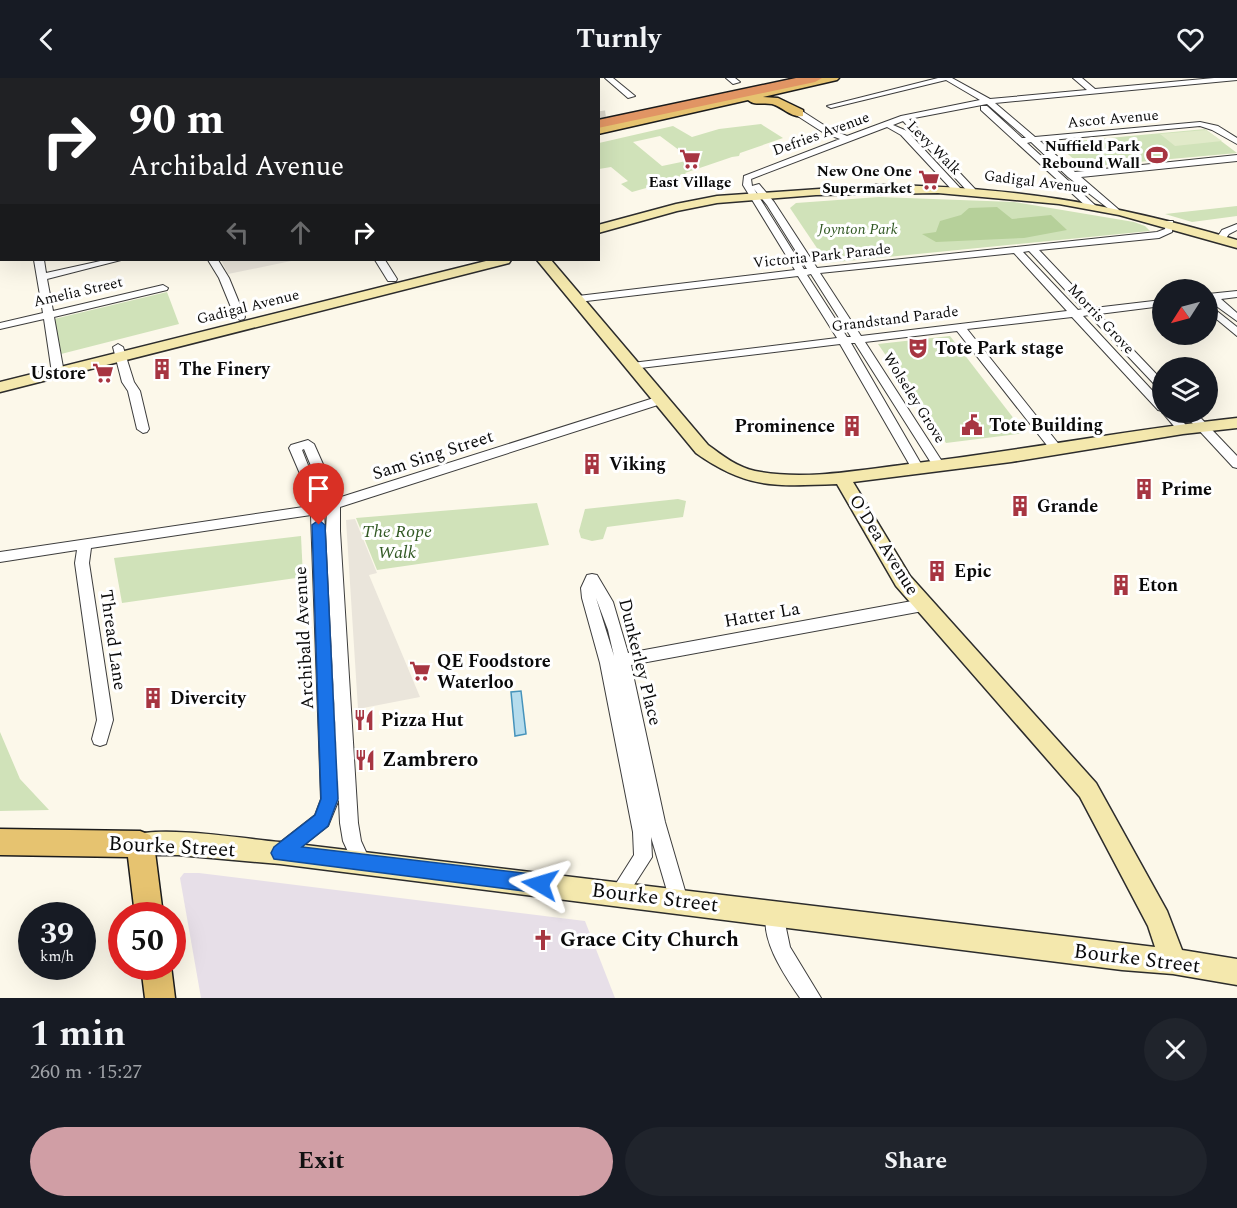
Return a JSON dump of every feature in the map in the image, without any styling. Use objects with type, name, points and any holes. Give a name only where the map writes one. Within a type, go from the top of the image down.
[{"type":"highway","points":[[600,122],[776,78]]},
{"type":"highway","points":[[600,122],[794,78]]},
{"type":"highway","points":[[600,122],[815,78]]},
{"type":"main road","points":[[678,113],[835,78]]},
{"type":"main road","points":[[799,113],[786,100],[787,94],[835,78]]},
{"type":"main road","points":[[600,122],[706,110],[761,99],[777,102],[799,113]]},
{"type":"main road","name":"Bourke Street","points":[[0,842],[140,844]]},
{"type":"main road","points":[[140,844],[147,902]]},
{"type":"main road","points":[[158,980],[160,998]]},
{"type":"street","points":[[609,78],[631,96]]},
{"type":"street","points":[[1077,78],[1093,91]]},
{"type":"street","name":"Defries Avenue","points":[[760,197],[746,182],[752,175],[846,139],[927,113],[978,102],[1237,78]]},
{"type":"street","points":[[944,79],[978,102],[1091,206]]},
{"type":"street","points":[[831,106],[944,79],[988,101],[1114,210]]},
{"type":"street","points":[[799,113],[825,130],[846,139]]},
{"type":"street","name":"Defries Avenue","points":[[760,197],[754,183],[759,176],[927,113]]},
{"type":"street","name":"Levy Walk","points":[[906,121],[972,191]]},
{"type":"street","name":"Ascot Avenue","points":[[1019,141],[1208,125],[1237,142]]},
{"type":"street","name":"Levy Walk","points":[[891,127],[904,133],[957,190]]},
{"type":"street","points":[[1060,176],[1237,158]]},
{"type":"street","name":"Gadigal Avenue","points":[[600,229],[709,202],[741,197],[874,188],[957,190],[1052,199],[1114,210],[1170,223],[1237,244]]},
{"type":"street","name":"Gadigal Avenue","points":[[600,235],[760,197]]},
{"type":"street","name":"Wolseley Grove","points":[[760,197],[859,338],[939,466]]},
{"type":"street","name":"Wolseley Grove","points":[[760,197],[800,273],[843,340],[918,469]]},
{"type":"street","name":"Victoria Park Parade","points":[[578,299],[814,271],[1018,252],[1159,235],[1169,230],[1170,223]]},
{"type":"street","points":[[1221,239],[1225,232],[1237,227]]},
{"type":"street","name":"Morris Grove","points":[[1033,250],[1152,376]]},
{"type":"street","name":"Morris Grove","points":[[1018,252],[1152,396]]},
{"type":"street","points":[[39,261],[57,368]]},
{"type":"street","points":[[42,277],[112,261]]},
{"type":"street","points":[[214,261],[224,278],[240,317]]},
{"type":"street","points":[[381,261],[392,279]]},
{"type":"street","name":"Gadigal Avenue","points":[[119,352],[240,317],[472,261]]},
{"type":"street","name":"Gadigal Avenue","points":[[0,387],[57,368],[119,352],[500,261]]},
{"type":"street","name":"O'Dea Avenue","points":[[545,261],[660,400],[702,449],[713,458],[752,476],[782,480],[842,478],[903,581],[1088,790],[1158,920],[1173,961]]},
{"type":"street","name":"Amelia Street","points":[[0,326],[163,288]]},
{"type":"street","points":[[1218,298],[1237,294]]},
{"type":"street","name":"Grandstand Parade","points":[[632,366],[1152,304]]},
{"type":"street","points":[[1218,306],[1237,318]]},
{"type":"street","points":[[1218,311],[1237,333]]},
{"type":"street","points":[[960,326],[1057,450]]},
{"type":"street","points":[[119,352],[128,382],[134,392],[143,429]]},
{"type":"street","name":"Gadigal Avenue","points":[[0,377],[57,368]]},
{"type":"street","name":"Sam Sing Street","points":[[0,557],[316,510],[660,400]]},
{"type":"street","points":[[1178,423],[1183,429]]},
{"type":"street","points":[[1198,423],[1237,464]]},
{"type":"street","points":[[842,478],[1057,450],[1183,429],[1237,423]]},
{"type":"street","name":"Archibald Avenue","points":[[280,853],[322,820],[330,799],[332,632],[333,531],[334,505],[308,444],[295,448],[315,497],[332,632],[349,823],[352,841],[362,863]]},
{"type":"street","name":"Thread Lane","points":[[85,546],[82,563],[105,720],[100,739]]},
{"type":"street","name":"Hatter La","points":[[615,662],[923,606]]},
{"type":"street","name":"Dunkerley Place","points":[[615,662],[642,832],[643,857],[620,893]]},
{"type":"street","name":"Dunkerley Place","points":[[615,662],[665,860],[679,901]]},
{"type":"street","name":"Bourke Street","points":[[140,844],[178,844],[280,853],[620,893],[775,915],[1122,957],[1173,961],[1237,972]]},
{"type":"street","points":[[775,915],[778,944],[790,970],[810,998]]},
{"type":"shaded area","points":[[222,261],[291,261],[228,274]]},
{"type":"shaded area","points":[[355,519],[377,573],[369,575],[420,697],[358,709],[346,520]]},
{"type":"shaded area","points":[[184,873],[199,873],[585,921],[615,998],[201,998],[180,878]]},
{"type":"green space","points":[[761,124],[783,138],[740,153],[739,156],[685,173],[687,175],[632,192],[621,184],[628,181],[611,167],[600,169],[600,143],[673,126],[692,137],[719,129]],"holes":[[[660,136],[691,160],[662,166],[633,142]]]},
{"type":"green space","points":[[1205,129],[1237,153],[1083,167],[1055,143]]},
{"type":"green space","points":[[1206,130],[1222,141],[1175,146],[1160,134]]},
{"type":"green space","name":"Joynton Park","points":[[879,197],[1014,202],[1134,222],[1145,226],[1150,231],[827,263],[790,208],[796,203]]},
{"type":"green space","points":[[1237,206],[1237,216],[1192,222],[1165,214]]},
{"type":"green space","points":[[997,207],[1012,219],[1051,215],[1067,230],[1024,238],[936,242],[922,234],[936,232],[940,221],[961,215],[969,208]]},
{"type":"green space","points":[[167,292],[179,324],[61,354],[54,319]]},
{"type":"green space","points":[[950,336],[1025,433],[946,443],[878,344]]},
{"type":"green space","points":[[678,499],[686,501],[683,517],[607,527],[603,539],[592,541],[581,538],[579,531],[585,509]]},
{"type":"green space","name":"The Rope Walk","points":[[537,503],[549,545],[377,570],[356,518]]},
{"type":"green space","points":[[301,536],[303,577],[122,603],[114,558]]},
{"type":"green space","points":[[0,732],[20,779],[49,810],[0,811]]},
{"type":"water","points":[[521,691],[526,734],[515,736],[511,692]]},
{"type":"tunnel","points":[[600,119],[606,118]]},
{"type":"place","name":"Nuffield Park Rebound Wall","points":[[1157,155]]},
{"type":"place","name":"East Village","points":[[690,159]]},
{"type":"place","name":"New One One Supermarket","points":[[929,180]]},
{"type":"place","name":"Tote Park stage","points":[[918,348]]},
{"type":"place","name":"The Finery","points":[[162,369]]},
{"type":"place","name":"Ustore","points":[[103,373]]},
{"type":"place","name":"Tote Building","points":[[972,425]]},
{"type":"place","name":"Prominence","points":[[852,426]]},
{"type":"place","name":"Viking","points":[[592,464]]},
{"type":"place","name":"Prime","points":[[1144,489]]},
{"type":"place","name":"Grande","points":[[1020,506]]},
{"type":"place","name":"Epic","points":[[937,571]]},
{"type":"place","name":"Eton","points":[[1121,585]]},
{"type":"place","name":"QE Foodstore Waterloo","points":[[420,671]]},
{"type":"place","name":"Divercity","points":[[153,698]]},
{"type":"place","name":"Pizza Hut","points":[[364,720]]},
{"type":"place","name":"Zambrero","points":[[365,760]]},
{"type":"place","name":"Grace City Church","points":[[543,940]]},
{"type":"route","points":[[319,525],[330,799],[322,820],[306,835],[280,853],[540,884]]}]
